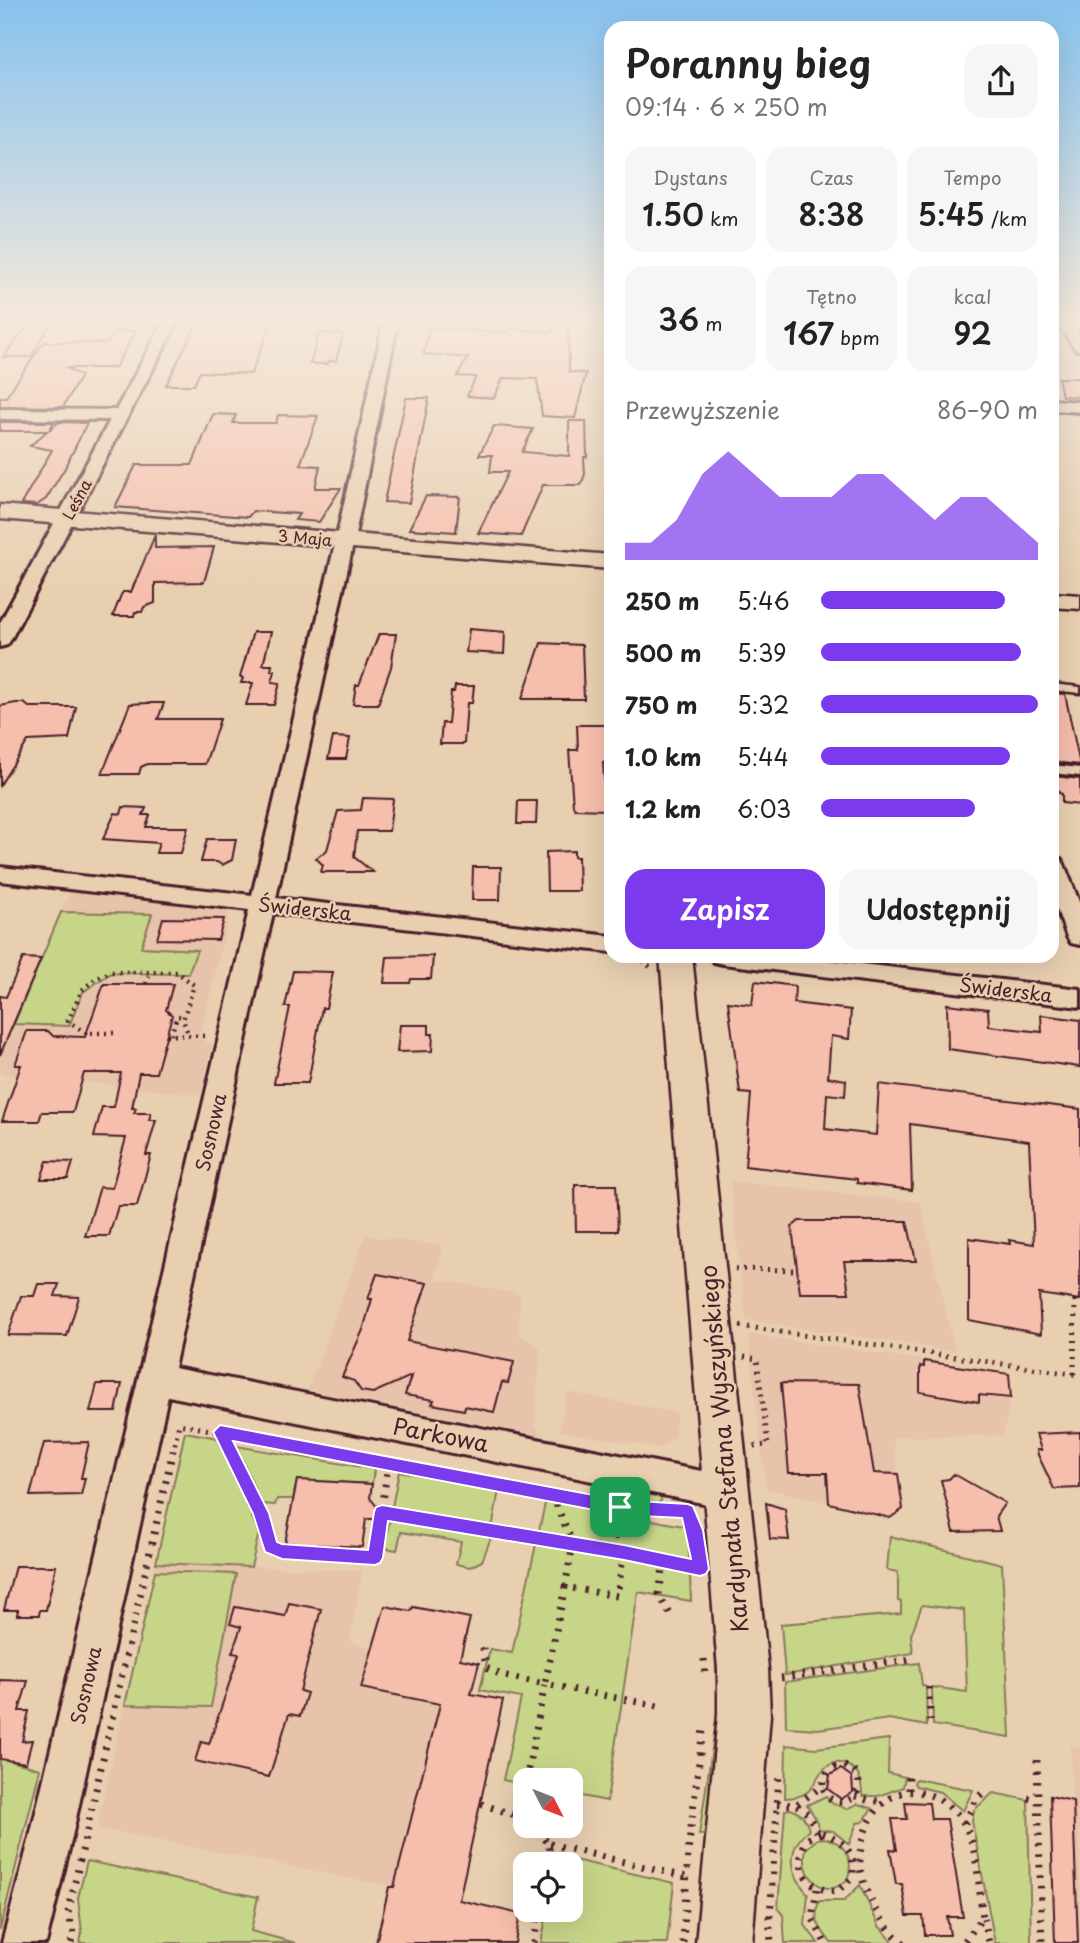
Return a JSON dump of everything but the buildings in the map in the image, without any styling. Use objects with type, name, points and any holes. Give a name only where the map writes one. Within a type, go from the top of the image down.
[{"type":"street","name":"Leśna","points":[[0,640],[122,412]]},
{"type":"street","name":"Sosnowa","points":[[24,1943],[345,540],[372,412]]},
{"type":"street","points":[[0,414],[120,415]]},
{"type":"street","name":"3 Maja","points":[[0,512],[604,561]]},
{"type":"street","points":[[1059,600],[1080,602]]},
{"type":"street","name":"Świderska","points":[[0,874],[604,943]]},
{"type":"street","points":[[1059,882],[1080,937]]},
{"type":"street","name":"Kardynała Stefana Wyszyńskiego","points":[[677,963],[740,1619],[744,1715],[724,1943]]},
{"type":"street","name":"Świderska","points":[[782,963],[1080,998]]},
{"type":"street","name":"Parkowa","points":[[154,1379],[727,1492]]},
{"type":"lane","points":[[1059,688],[1080,690]]},
{"type":"lane","points":[[1059,770],[1080,772]]},
{"type":"path","points":[[114,1033],[86,1033],[68,1021],[78,996],[87,984],[110,972],[177,972],[194,985],[183,1020],[189,1036]]},
{"type":"path","points":[[146,984],[149,972]]},
{"type":"path","points":[[185,1017],[177,1016],[169,1035],[209,1036]]},
{"type":"path","points":[[734,1269],[797,1270]]},
{"type":"path","points":[[739,1326],[1077,1375],[1075,1299]]},
{"type":"path","points":[[742,1349],[744,1357],[757,1359],[768,1446],[751,1446]]},
{"type":"path","points":[[71,1943],[74,1933],[68,1913],[179,1424],[620,1507],[686,1508],[696,1543]]},
{"type":"path","points":[[220,1432],[261,1513],[271,1547],[282,1551],[375,1558],[379,1512],[388,1464]]},
{"type":"path","points":[[612,1550],[626,1471]]},
{"type":"path","points":[[528,1768],[573,1544],[552,1494]]},
{"type":"path","points":[[379,1512],[624,1552],[700,1569]]},
{"type":"path","points":[[565,1587],[617,1596],[624,1552]]},
{"type":"path","points":[[698,1556],[701,1581]]},
{"type":"path","points":[[664,1561],[659,1594],[671,1616]]},
{"type":"path","points":[[483,1648],[486,1668],[504,1676],[658,1706]]},
{"type":"path","points":[[704,1656],[705,1682]]},
{"type":"path","points":[[781,1678],[916,1659]]},
{"type":"path","points":[[929,1687],[930,1726]]},
{"type":"path","points":[[683,1943],[686,1877],[704,1721]]},
{"type":"path","points":[[1037,1760],[1042,1943]]},
{"type":"path","points":[[796,1805],[823,1785],[828,1769],[844,1767],[857,1779],[859,1785],[851,1800],[840,1802],[829,1796],[823,1785]]},
{"type":"path","points":[[909,1777],[909,1791]]},
{"type":"path","points":[[904,1943],[895,1938],[868,1895],[857,1857],[840,1839],[831,1835],[818,1835],[807,1840],[800,1856],[804,1874],[817,1889],[826,1892],[844,1889],[854,1874],[857,1857],[862,1836],[885,1801],[891,1795],[918,1790],[936,1796],[965,1824],[989,1943]]},
{"type":"path","points":[[965,1824],[976,1799],[984,1792]]},
{"type":"path","points":[[855,1796],[870,1801],[885,1801]]},
{"type":"path","points":[[1028,1798],[1038,1800]]},
{"type":"path","points":[[481,1804],[513,1814]]},
{"type":"path","points":[[777,1804],[796,1805],[804,1809],[818,1835]]},
{"type":"path","points":[[543,1838],[550,1844],[686,1877]]},
{"type":"path","points":[[548,1852],[550,1844]]},
{"type":"path","points":[[817,1889],[810,1908],[810,1922],[825,1943]]},
{"type":"path","points":[[963,1943],[984,1917]]},
{"type":"path","points":[[534,1943],[537,1922]]},
{"type":"shaded area","points":[[70,891],[230,912],[199,1037],[212,1046],[201,1095],[0,1073],[0,1055]]},
{"type":"shaded area","points":[[730,1181],[920,1202],[955,1351],[746,1320]]},
{"type":"shaded area","points":[[365,1236],[443,1246],[434,1279],[520,1294],[518,1334],[540,1348],[535,1425],[541,1435],[308,1390]]},
{"type":"shaded area","points":[[748,1334],[1009,1373],[1011,1398],[1003,1435],[893,1437],[903,1509],[890,1518],[766,1488]]},
{"type":"shaded area","points":[[567,1392],[677,1413],[674,1437],[660,1448],[559,1431]]},
{"type":"shaded area","points":[[156,1563],[362,1571],[350,1642],[372,1648],[361,1688],[423,1701],[442,1697],[394,1887],[97,1828]]},
{"type":"shaded area","points":[[1071,1746],[1080,1748],[1080,1943],[1078,1943]]},
{"type":"green space","points":[[61,912],[152,914],[141,947],[197,950],[188,974],[111,973],[83,992],[69,1026],[14,1024]]},
{"type":"green space","points":[[185,1432],[218,1438],[259,1533],[251,1567],[156,1563]]},
{"type":"green space","points":[[236,1446],[374,1469],[372,1484],[297,1480],[293,1499],[277,1499],[275,1505],[261,1504]]},
{"type":"green space","points":[[399,1471],[499,1490],[490,1540],[482,1561],[470,1567],[456,1564],[461,1542],[401,1532],[397,1550],[384,1548]]},
{"type":"green space","points":[[627,1484],[661,1492],[661,1501],[656,1505],[624,1503]]},
{"type":"green space","points":[[546,1499],[688,1527],[691,1601],[638,1592],[607,1801],[583,1796],[583,1768],[513,1768],[513,1782],[503,1780],[521,1698],[480,1690],[490,1649],[512,1653]]},
{"type":"green space","points":[[890,1536],[1002,1564],[1010,1737],[933,1725],[932,1687],[967,1692],[964,1610],[922,1605],[911,1635],[913,1653],[785,1675],[781,1624],[901,1614],[898,1572],[887,1570]]},
{"type":"green space","points":[[155,1571],[236,1574],[211,1707],[125,1705]]},
{"type":"green space","points":[[714,1631],[718,1632],[724,1663],[711,1834],[699,1835],[718,1709]]},
{"type":"green space","points":[[919,1663],[922,1685],[926,1687],[927,1726],[889,1719],[818,1729],[786,1727],[785,1682]]},
{"type":"green space","points":[[889,1739],[888,1773],[905,1777],[903,1787],[878,1796],[863,1796],[861,1781],[855,1771],[847,1765],[837,1763],[822,1770],[813,1786],[804,1794],[785,1798],[786,1745],[816,1748]]},
{"type":"green space","points":[[0,1758],[40,1769],[0,1930]]},
{"type":"green space","points":[[916,1779],[973,1790],[963,1811],[940,1792],[916,1786]]},
{"type":"green space","points":[[993,1793],[1028,1800],[1031,1943],[995,1943],[972,1821],[974,1810]]},
{"type":"green space","points":[[826,1796],[846,1809],[857,1804],[872,1808],[863,1822],[857,1823],[849,1844],[833,1831],[819,1829],[807,1805]]},
{"type":"green space","points":[[790,1809],[803,1817],[809,1830],[796,1845],[793,1862],[797,1878],[808,1894],[805,1925],[818,1943],[785,1943],[783,1915],[778,1909],[785,1810]]},
{"type":"green space","points":[[824,1838],[843,1848],[850,1865],[847,1880],[830,1888],[816,1882],[806,1868],[806,1849],[817,1839]]},
{"type":"green space","points":[[87,1861],[258,1897],[251,1931],[296,1943],[80,1943],[82,1932],[78,1898]]},
{"type":"green space","points":[[583,1862],[674,1883],[667,1943],[541,1943],[545,1922],[583,1922]]},
{"type":"green space","points":[[860,1885],[879,1926],[894,1943],[831,1943],[821,1928],[816,1913],[819,1901],[844,1901]]},
{"type":"route","points":[[220,1432],[518,1488],[620,1507],[688,1511],[695,1530],[700,1569],[624,1552],[382,1512],[375,1558],[282,1551],[271,1547],[261,1513],[220,1432]]}]
